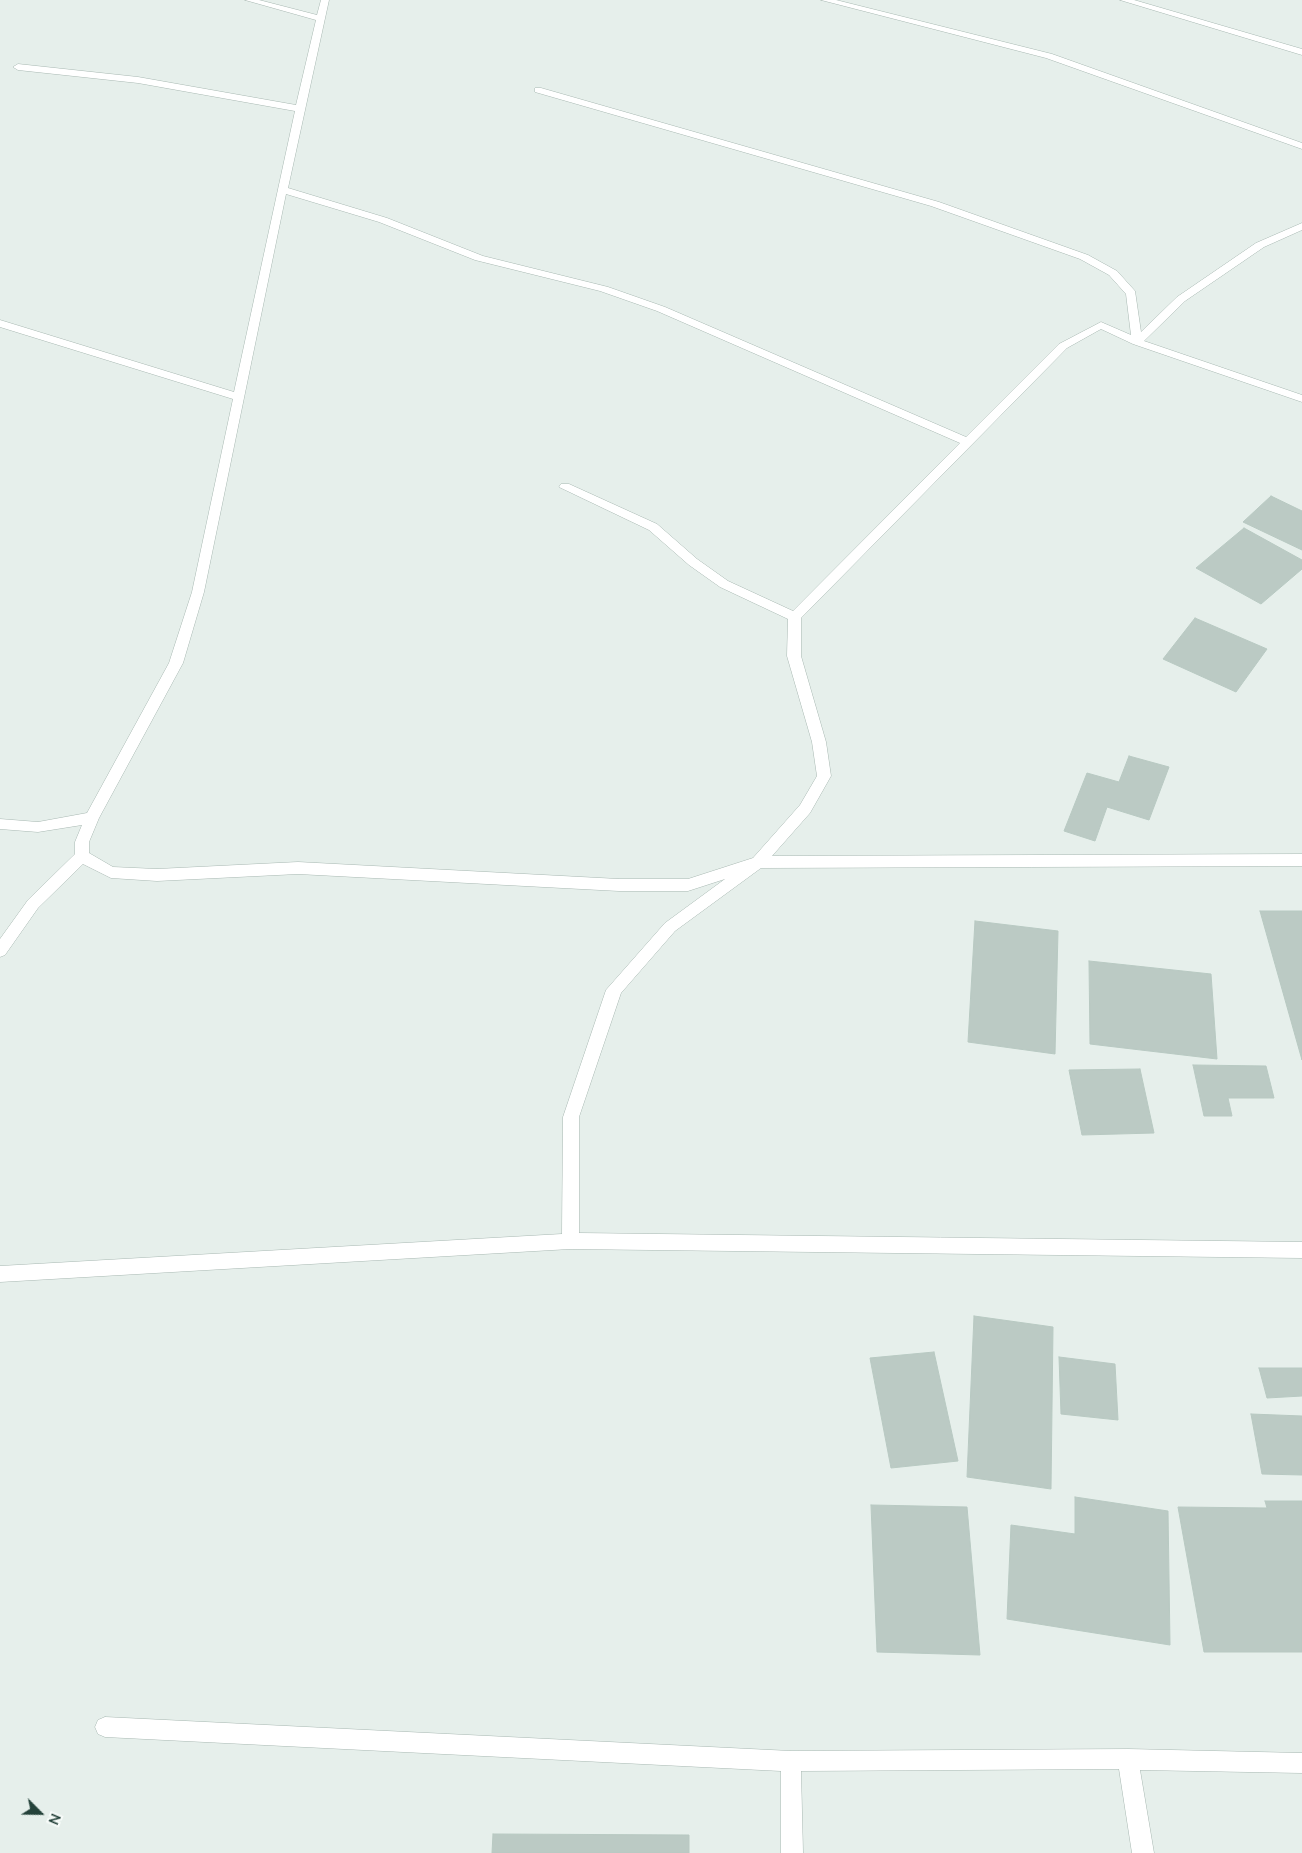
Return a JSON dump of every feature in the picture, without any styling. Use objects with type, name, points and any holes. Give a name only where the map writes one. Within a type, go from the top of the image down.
[{"type":"street","points":[[249,0],[321,19]]},
{"type":"street","points":[[0,951],[33,904],[82,856],[82,842],[92,818],[176,662],[198,592],[300,108],[325,0]]},
{"type":"street","points":[[825,0],[1049,56],[1302,146]]},
{"type":"street","points":[[1124,0],[1302,52]]},
{"type":"street","points":[[18,67],[138,80],[300,108]]},
{"type":"street","points":[[538,90],[935,204],[1084,257],[1113,273],[1131,293],[1137,342]]},
{"type":"street","points":[[283,190],[383,220],[479,258],[604,289],[661,309],[968,442]]},
{"type":"street","points":[[1137,342],[1181,300],[1260,245],[1302,226]]},
{"type":"street","points":[[0,323],[239,397]]},
{"type":"street","points":[[570,1241],[571,1117],[614,990],[670,928],[758,862],[805,809],[824,776],[820,742],[794,656],[795,617],[1063,346],[1101,326],[1137,342],[1302,399]]},
{"type":"street","points":[[565,487],[653,528],[693,562],[724,584],[795,617]]},
{"type":"street","points":[[0,824],[38,826],[92,818]]},
{"type":"street","points":[[82,856],[111,872],[157,876],[298,868],[459,875],[619,885],[688,885],[758,862],[1302,860]]},
{"type":"street","points":[[0,1274],[570,1241],[1302,1250]]},
{"type":"street","points":[[105,1727],[791,1762],[1128,1759],[1302,1763]]},
{"type":"street","points":[[1128,1759],[1142,1853]]},
{"type":"street","points":[[791,1762],[792,1853]]},
{"type":"building","points":[[1271,496],[1302,511],[1302,550],[1243,522]]},
{"type":"building","points":[[1244,528],[1302,560],[1302,569],[1261,604],[1196,568]]},
{"type":"building","points":[[1195,618],[1267,649],[1236,692],[1163,659]]},
{"type":"building","points":[[1129,756],[1169,767],[1149,820],[1107,807],[1095,841],[1064,831],[1087,773],[1119,782]]},
{"type":"building","points":[[1260,911],[1302,911],[1302,1060]]},
{"type":"building","points":[[975,921],[1058,931],[1055,1054],[968,1042]]},
{"type":"building","points":[[1089,961],[1211,974],[1217,1059],[1090,1044]]},
{"type":"building","points":[[1193,1065],[1266,1066],[1274,1098],[1228,1098],[1232,1116],[1204,1116]]},
{"type":"building","points":[[1140,1069],[1154,1133],[1082,1135],[1069,1070]]},
{"type":"building","points":[[974,1316],[1053,1327],[1051,1489],[967,1477]]},
{"type":"building","points":[[934,1352],[958,1461],[891,1468],[870,1358]]},
{"type":"building","points":[[1059,1357],[1115,1364],[1118,1420],[1061,1414]]},
{"type":"building","points":[[1259,1368],[1302,1368],[1302,1396],[1267,1398]]},
{"type":"building","points":[[1251,1414],[1302,1416],[1302,1475],[1262,1474]]},
{"type":"building","points":[[1075,1497],[1168,1511],[1170,1645],[1007,1619],[1011,1525],[1075,1534]]},
{"type":"building","points":[[1265,1501],[1302,1501],[1302,1652],[1204,1652],[1178,1507],[1267,1508]]},
{"type":"building","points":[[871,1505],[967,1507],[980,1655],[877,1652]]},
{"type":"building","points":[[493,1834],[689,1835],[689,1853],[492,1853]]}]
